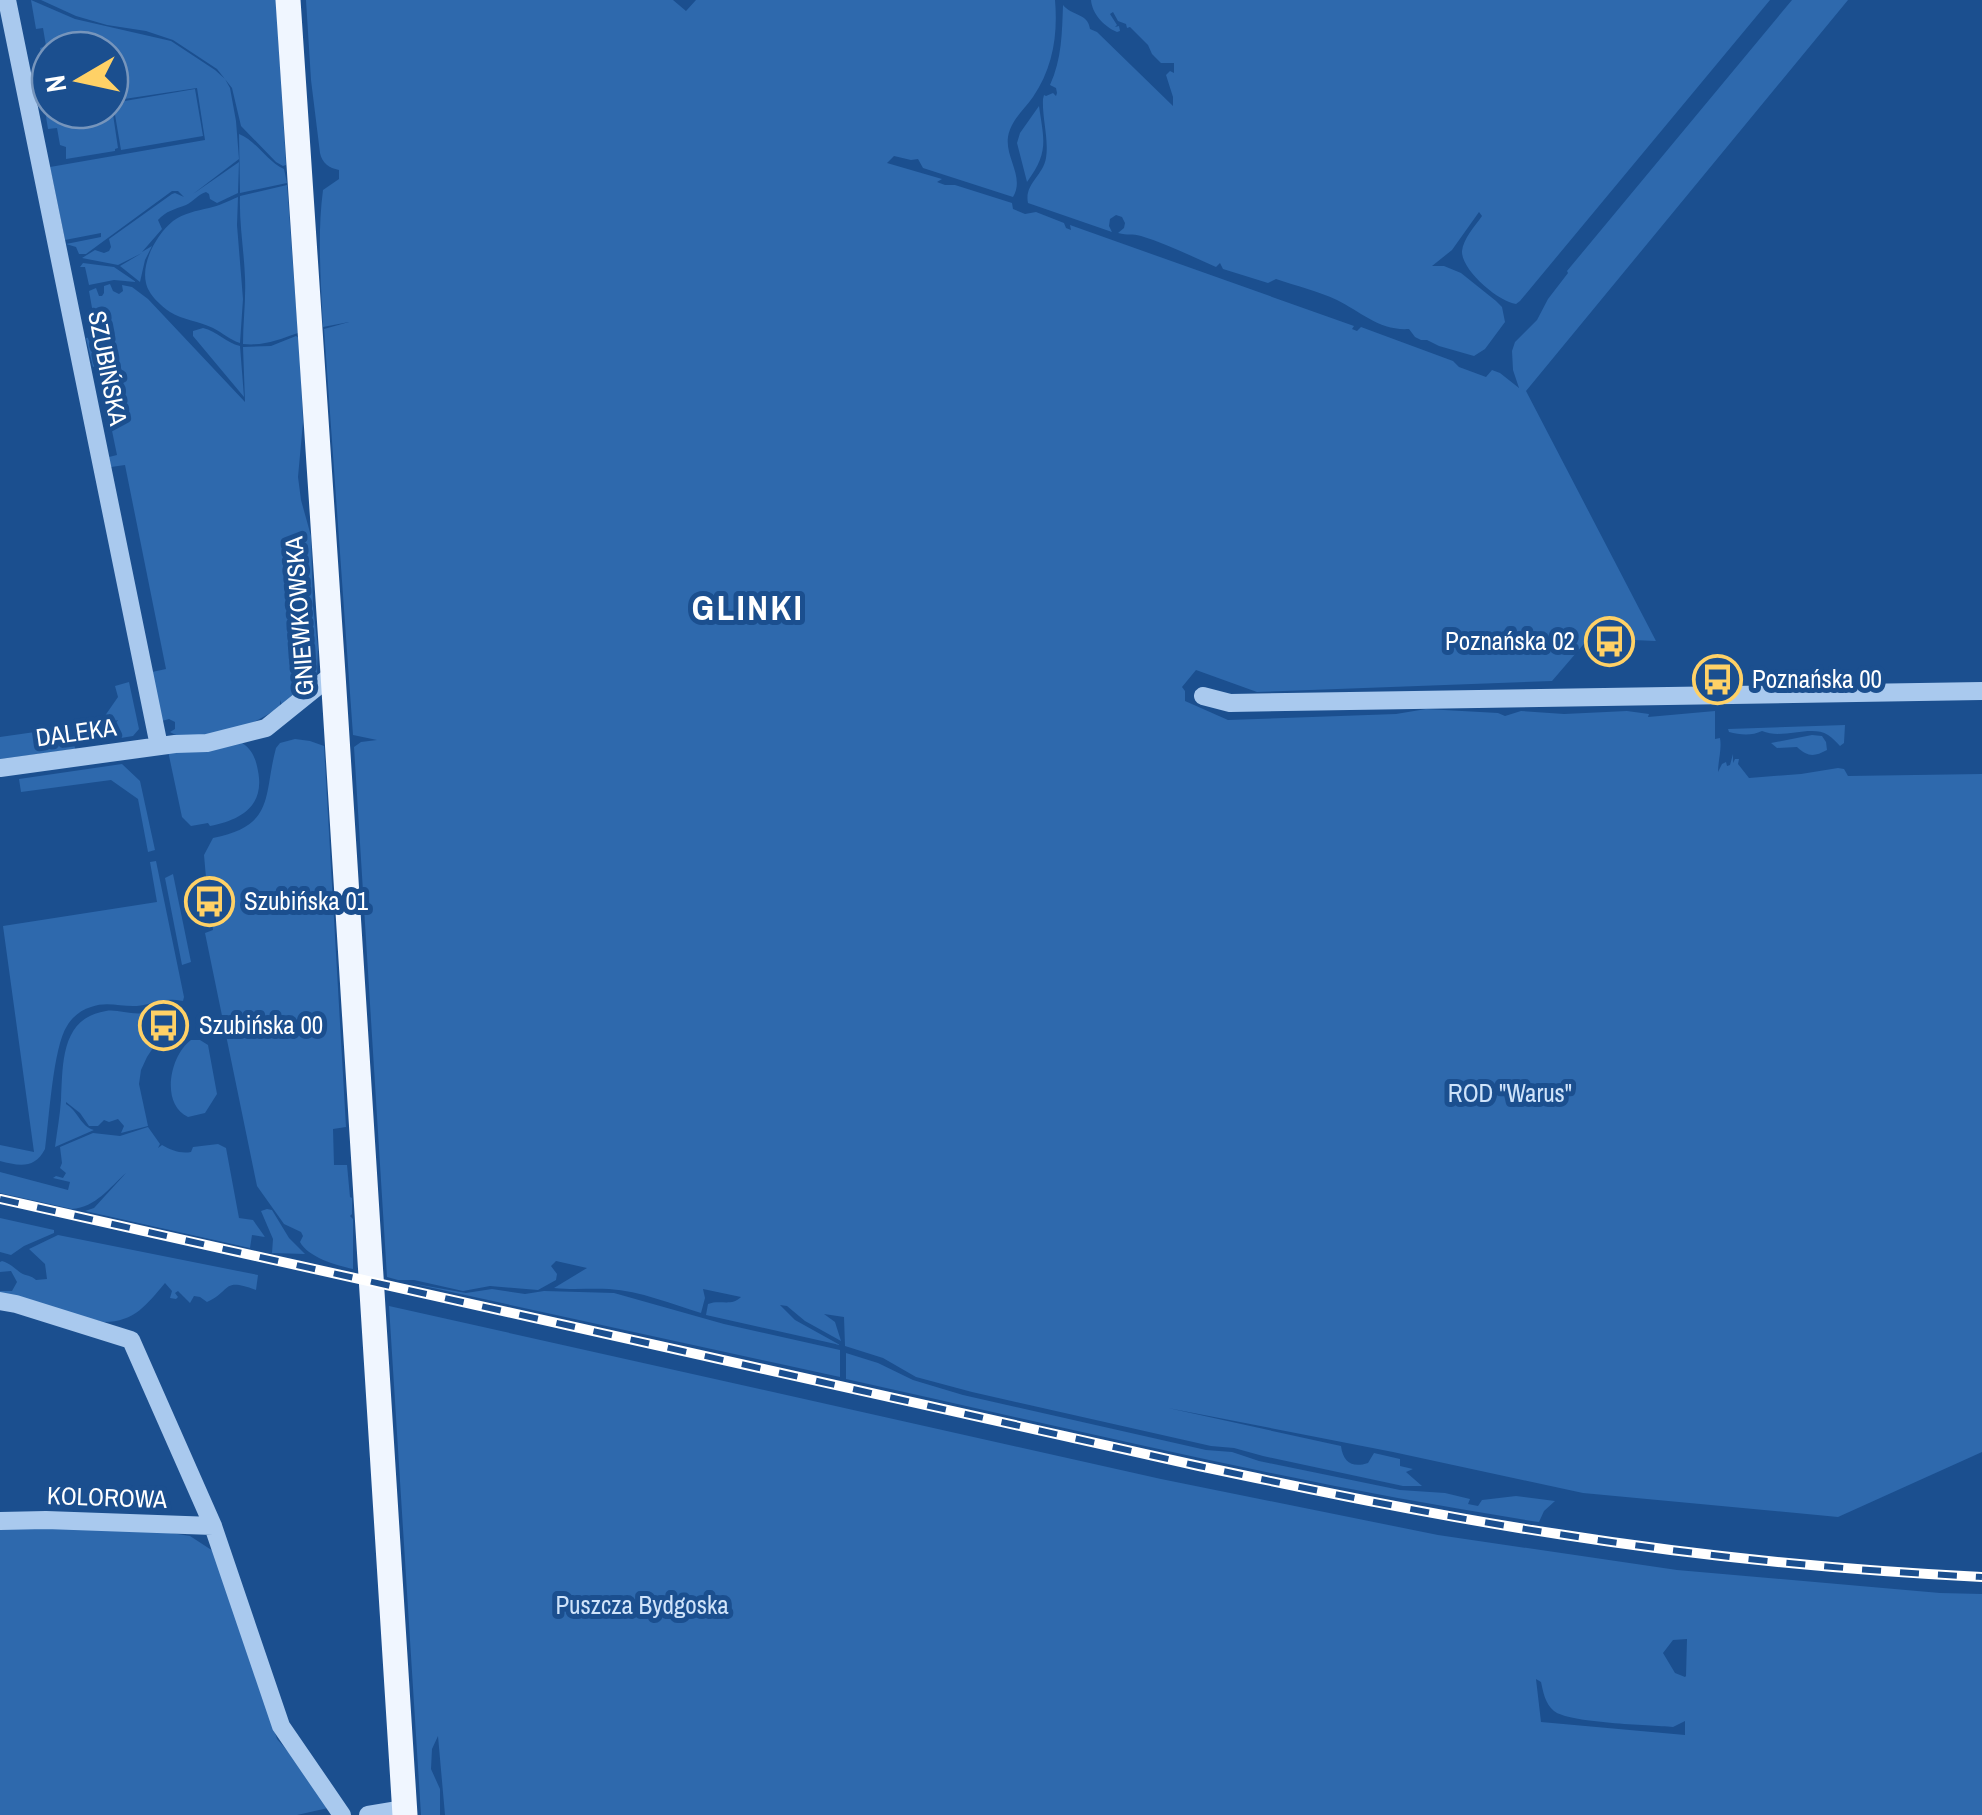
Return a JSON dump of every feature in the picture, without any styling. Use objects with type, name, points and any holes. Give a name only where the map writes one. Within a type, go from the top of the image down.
[{"type":"main road","name":"GNIEWKOWSKA","points":[[288,0],[404,1812]]},
{"type":"street","name":"SZUBIŃSKA","points":[[7,0],[159,746]]},
{"type":"street","name":"DALEKA","points":[[0,768],[206,743],[266,728],[333,674]]},
{"type":"street","points":[[1203,696],[1230,704],[1982,692]]},
{"type":"street","points":[[0,1301],[131,1340],[212,1526],[280,1726],[342,1815]]},
{"type":"street","name":"KOLOROWA","points":[[0,1521],[212,1526]]},
{"type":"street","points":[[368,1815],[404,1812]]},
{"type":"green space","points":[[31,0],[75,19],[123,30],[43,30],[36,29]]},
{"type":"green space","points":[[41,0],[276,0],[286,165],[276,162],[241,126],[232,88],[217,69],[173,40],[76,16]]},
{"type":"green space","name":"ROD \"Warus\"","points":[[306,0],[673,0],[686,11],[696,0],[1055,0],[1056,26],[1050,63],[1008,137],[1017,182],[1013,197],[923,168],[918,159],[894,156],[887,163],[942,179],[937,182],[945,185],[1012,203],[1013,209],[1025,214],[1036,212],[1064,223],[1071,230],[1070,225],[1354,326],[1352,329],[1357,331],[1361,327],[1486,377],[1492,370],[1519,388],[1513,370],[1515,342],[1537,320],[1567,271],[1792,0],[1848,0],[1526,391],[1656,641],[1589,638],[1552,681],[1257,692],[1196,670],[1182,687],[1185,701],[1228,720],[1396,714],[1426,709],[1505,716],[1521,711],[1627,711],[1649,714],[1648,717],[1715,711],[1715,739],[1720,738],[1718,772],[1722,764],[1730,765],[1733,754],[1733,763],[1739,759],[1738,764],[1749,778],[1838,768],[1848,776],[1982,774],[1982,1452],[1838,1517],[1583,1493],[1168,1408],[1341,1446],[1346,1460],[1353,1464],[1368,1463],[1374,1453],[1400,1459],[1400,1466],[1413,1469],[1406,1472],[1422,1486],[1403,1486],[916,1377],[883,1358],[845,1346],[844,1317],[824,1314],[835,1322],[841,1341],[780,1305],[795,1320],[840,1345],[706,1315],[708,1304],[733,1302],[741,1297],[703,1289],[701,1313],[621,1290],[554,1288],[587,1268],[556,1261],[551,1266],[556,1280],[538,1290],[490,1286],[463,1291],[387,1277],[354,747],[377,740],[353,735],[324,329],[349,322],[323,327],[321,207],[323,190],[339,179],[339,170],[326,165],[320,153]]},
{"type":"green space","points":[[1091,0],[1770,0],[1520,301],[1509,302],[1491,291],[1463,259],[1463,246],[1482,216],[1479,212],[1452,250],[1432,266],[1461,273],[1502,307],[1505,322],[1485,349],[1474,356],[1421,340],[1409,329],[1380,324],[1315,291],[1276,279],[1268,283],[1223,269],[1220,263],[1216,267],[1151,239],[1118,233],[1124,228],[1122,217],[1110,219],[1112,232],[1028,203],[1029,190],[1046,158],[1043,99],[1044,95],[1057,93],[1050,85],[1059,55],[1063,5],[1086,20],[1090,29],[1173,106],[1166,75],[1174,73],[1174,63],[1161,63],[1113,12],[1110,14],[1120,31],[1107,26],[1096,14]]},
{"type":"green space","points":[[130,32],[171,41],[225,79],[236,121],[239,159],[193,194],[239,162],[238,193],[217,203],[206,192],[161,217],[158,220],[162,229],[142,252],[152,246],[140,282],[120,266],[142,253],[118,265],[82,258],[95,250],[109,251],[109,239],[172,194],[184,197],[172,191],[86,254],[79,254],[76,247],[66,244],[101,237],[101,233],[65,240],[50,167],[205,140],[197,88],[130,98]]},
{"type":"green space","points":[[195,89],[203,136],[121,150],[118,130],[130,130],[130,100]]},
{"type":"green space","points":[[1039,106],[1043,146],[1027,182],[1017,143]]},
{"type":"green space","points":[[57,130],[115,130],[118,148],[66,159],[66,147],[60,145]]},
{"type":"green space","points":[[239,134],[284,169],[287,183],[240,193]]},
{"type":"green space","points":[[287,185],[298,333],[264,343],[243,344],[245,286],[240,196]]},
{"type":"green space","points":[[238,197],[243,299],[240,343],[166,309],[149,291],[145,275],[152,249],[173,221]]},
{"type":"green space","points":[[83,263],[114,267],[136,282],[114,280],[89,285],[85,267],[80,267]]},
{"type":"green space","points":[[110,284],[119,294],[122,285],[148,299],[245,402],[243,347],[271,346],[299,338],[303,422],[298,477],[311,536],[317,674],[282,705],[280,700],[280,707],[212,738],[183,737],[170,732],[175,729],[175,722],[162,721],[152,672],[166,669],[125,465],[111,467],[109,457],[117,455],[99,368],[112,362],[112,355],[107,350],[95,351],[98,366],[93,367],[86,338],[97,336],[89,291],[96,288],[102,296],[104,286]]},
{"type":"green space","points":[[203,328],[240,346],[244,397],[193,336],[193,331]]},
{"type":"green space","points":[[129,682],[139,729],[133,736],[121,738],[115,728],[104,728],[118,720],[98,727],[96,723],[100,723],[118,697],[115,686]]},
{"type":"green space","points":[[1845,725],[1844,743],[1840,746],[1821,732],[1746,734],[1728,729]]},
{"type":"green space","points":[[42,731],[43,736],[73,733],[75,749],[0,759],[0,737]]},
{"type":"green space","points":[[1822,736],[1827,750],[1811,755],[1797,747],[1777,748],[1771,743]]},
{"type":"green space","points":[[295,739],[324,746],[346,1127],[333,1129],[334,1165],[347,1165],[352,1198],[353,1269],[309,1252],[300,1242],[301,1232],[284,1224],[257,1186],[205,933],[213,930],[211,912],[217,910],[212,890],[207,889],[204,855],[213,838],[248,825],[257,816],[267,794],[276,748]]},
{"type":"green space","points":[[242,743],[251,751],[257,767],[259,783],[254,802],[232,820],[191,826],[182,817],[168,751]]},
{"type":"green space","points":[[122,764],[140,781],[155,850],[148,852],[138,799],[111,780],[21,792],[19,779]]},
{"type":"green space","points":[[156,861],[183,1001],[97,1005],[74,1017],[58,1050],[45,1149],[36,1160],[26,1164],[0,1161],[0,1145],[34,1152],[3,926],[157,902],[150,862]]},
{"type":"green space","points":[[173,874],[191,962],[182,965],[165,878]]},
{"type":"green space","points":[[178,1010],[141,1070],[139,1084],[148,1126],[121,1133],[124,1126],[118,1119],[89,1126],[66,1102],[86,1126],[94,1130],[55,1147],[64,1058],[72,1033],[80,1023],[91,1015],[110,1011],[145,1013],[149,1021],[155,1017],[152,1011]]},
{"type":"green space","points":[[191,1040],[208,1045],[217,1094],[205,1113],[188,1117],[174,1102],[171,1079],[178,1057]]},
{"type":"green space","points":[[148,1127],[160,1144],[158,1148],[162,1145],[191,1152],[193,1147],[218,1144],[226,1148],[239,1218],[253,1220],[265,1237],[252,1235],[250,1248],[85,1211],[94,1208],[126,1173],[95,1201],[72,1209],[0,1193],[0,1172],[68,1190],[70,1182],[53,1178],[63,1178],[66,1173],[60,1168],[60,1147],[93,1133],[120,1136]]},
{"type":"green space","points":[[272,1210],[289,1238],[305,1254],[272,1253],[273,1239],[261,1211]]},
{"type":"green space","points":[[0,1218],[54,1233],[11,1255],[0,1252]]},
{"type":"green space","points":[[58,1235],[258,1275],[256,1290],[232,1285],[207,1302],[194,1296],[190,1303],[178,1291],[176,1299],[170,1298],[172,1291],[165,1283],[132,1315],[104,1322],[0,1297],[0,1291],[12,1291],[17,1282],[11,1271],[0,1272],[0,1262],[36,1280],[47,1279],[45,1264],[29,1249]]},
{"type":"green space","points":[[410,1283],[466,1293],[492,1289],[525,1294],[614,1293],[724,1324],[840,1350],[840,1377]]},
{"type":"green space","name":"Puszcza Bydgoska","points":[[389,1306],[1161,1479],[1438,1535],[1677,1570],[1982,1594],[1982,1815],[445,1815],[438,1736],[432,1749],[431,1769],[440,1789],[440,1815],[421,1815]],"holes":[[[1687,1639],[1686,1676],[1685,1677],[1675,1673],[1663,1653],[1673,1640]],[[1536,1679],[1541,1682],[1548,1705],[1562,1715],[1673,1727],[1685,1721],[1685,1735],[1541,1722]]]},
{"type":"green space","points":[[846,1353],[963,1395],[1206,1450],[1232,1452],[1400,1490],[1445,1493],[1470,1499],[1468,1504],[1478,1506],[1482,1500],[1516,1496],[1555,1501],[1539,1522],[1278,1474],[846,1379]]},
{"type":"green space","points":[[0,1528],[146,1529],[190,1536],[213,1551],[247,1640],[277,1739],[331,1800],[328,1808],[297,1815],[0,1815]]},
{"type":"railway","points":[[0,1199],[1378,1503],[1663,1549],[1822,1566],[1982,1577]]},
{"type":"place","name":"Poznańska 02","points":[[1610,641]]},
{"type":"place","name":"Poznańska 00","points":[[1717,679]]},
{"type":"place","name":"Szubińska 01","points":[[209,901]]},
{"type":"place","name":"Szubińska 00","points":[[164,1025]]},
{"type":"district","name":"GLINKI","points":[[748,607]]}]
